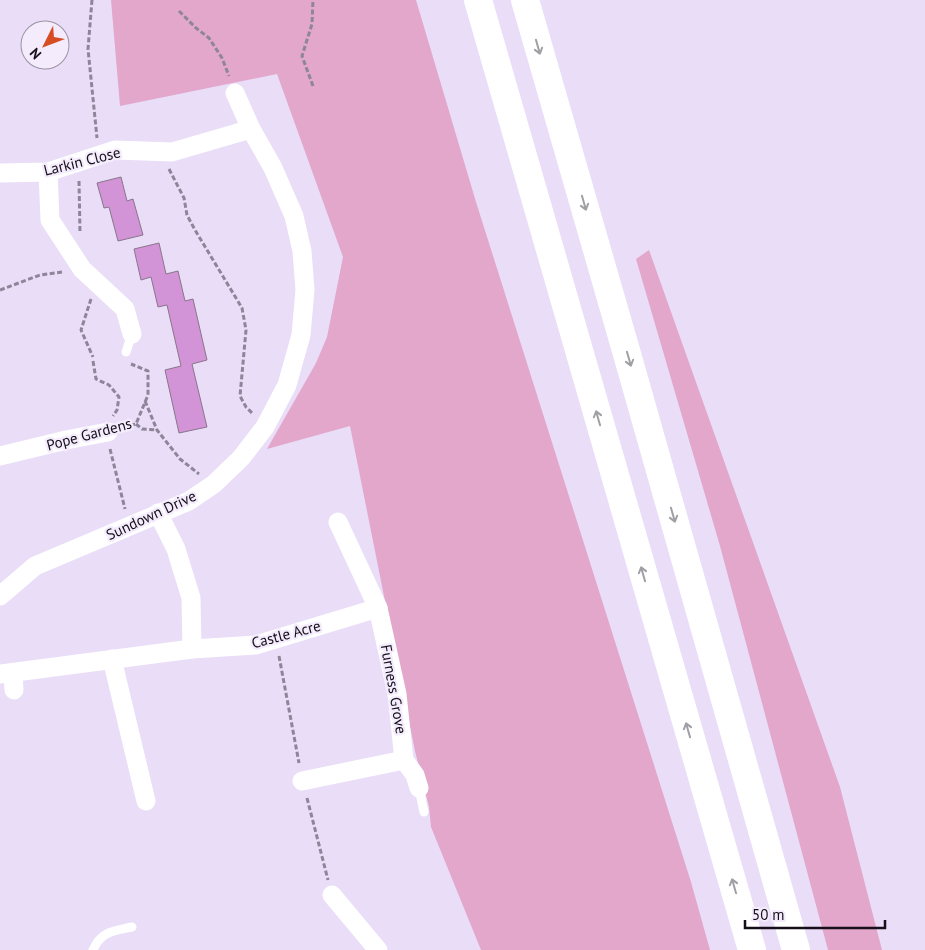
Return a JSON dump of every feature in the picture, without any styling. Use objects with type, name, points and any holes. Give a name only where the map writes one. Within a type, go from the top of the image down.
[{"type":"highway","points":[[478,0],[752,950]]},
{"type":"highway","points":[[525,0],[628,354],[796,950]]},
{"type":"street","name":"Sundown Drive","points":[[0,596],[35,566],[189,501],[214,484],[241,458],[265,427],[287,385],[301,334],[305,290],[302,251],[294,216],[273,168],[251,129],[235,93]]},
{"type":"street","name":"Larkin Close","points":[[0,172],[48,172],[115,150],[172,152],[251,129]]},
{"type":"street","points":[[48,172],[50,220],[82,269],[125,309],[132,334]]},
{"type":"street","name":"Pope Gardens","points":[[0,456],[108,432]]},
{"type":"street","points":[[158,513],[176,549],[191,598],[192,649]]},
{"type":"street","name":"Furness Grove","points":[[338,522],[378,608],[397,694],[404,760]]},
{"type":"street","name":"Castle Acre","points":[[9,679],[112,659],[192,649],[256,645],[378,608]]},
{"type":"street","points":[[112,659],[146,801]]},
{"type":"street","points":[[302,781],[404,760],[416,775],[419,788]]},
{"type":"street","points":[[332,895],[378,950]]},
{"type":"lane","points":[[126,352],[132,334]]},
{"type":"lane","points":[[419,788],[424,812]]},
{"type":"lane","points":[[93,950],[97,941],[108,932],[132,927]]},
{"type":"path","points":[[92,0],[88,49],[98,156]]},
{"type":"path","points":[[313,0],[312,24],[302,56],[313,86]]},
{"type":"path","points":[[179,11],[208,38],[222,58],[235,93]]},
{"type":"path","points":[[160,151],[184,198],[188,215],[195,230],[242,308],[246,330],[240,396],[246,407],[265,427]]},
{"type":"path","points":[[79,176],[81,239]]},
{"type":"path","points":[[0,290],[40,275],[82,269]]},
{"type":"path","points":[[93,357],[81,330],[88,304],[94,294]]},
{"type":"path","name":"Pope Gardens","points":[[108,432],[136,424],[148,395],[148,371],[130,363]]},
{"type":"path","points":[[146,401],[158,430],[180,459],[214,484]]},
{"type":"path","points":[[136,424],[142,429],[158,430]]},
{"type":"path","points":[[276,638],[302,781],[332,895]]},
{"type":"shaded area","points":[[111,0],[416,0],[476,202],[691,882],[710,950],[481,950],[431,827],[429,807],[415,751],[350,426],[267,449],[316,363],[327,337],[343,257],[277,74],[120,106]]},
{"type":"shaded area","points":[[649,250],[840,787],[882,950],[828,950],[720,546],[636,259]]},
{"type":"building","points":[[121,177],[127,201],[133,199],[143,235],[118,241],[109,207],[104,208],[97,183]]},
{"type":"building","points":[[159,243],[166,274],[178,271],[185,301],[193,299],[207,360],[192,364],[207,427],[179,433],[165,370],[181,366],[167,305],[158,307],[151,277],[141,280],[134,249]]}]
